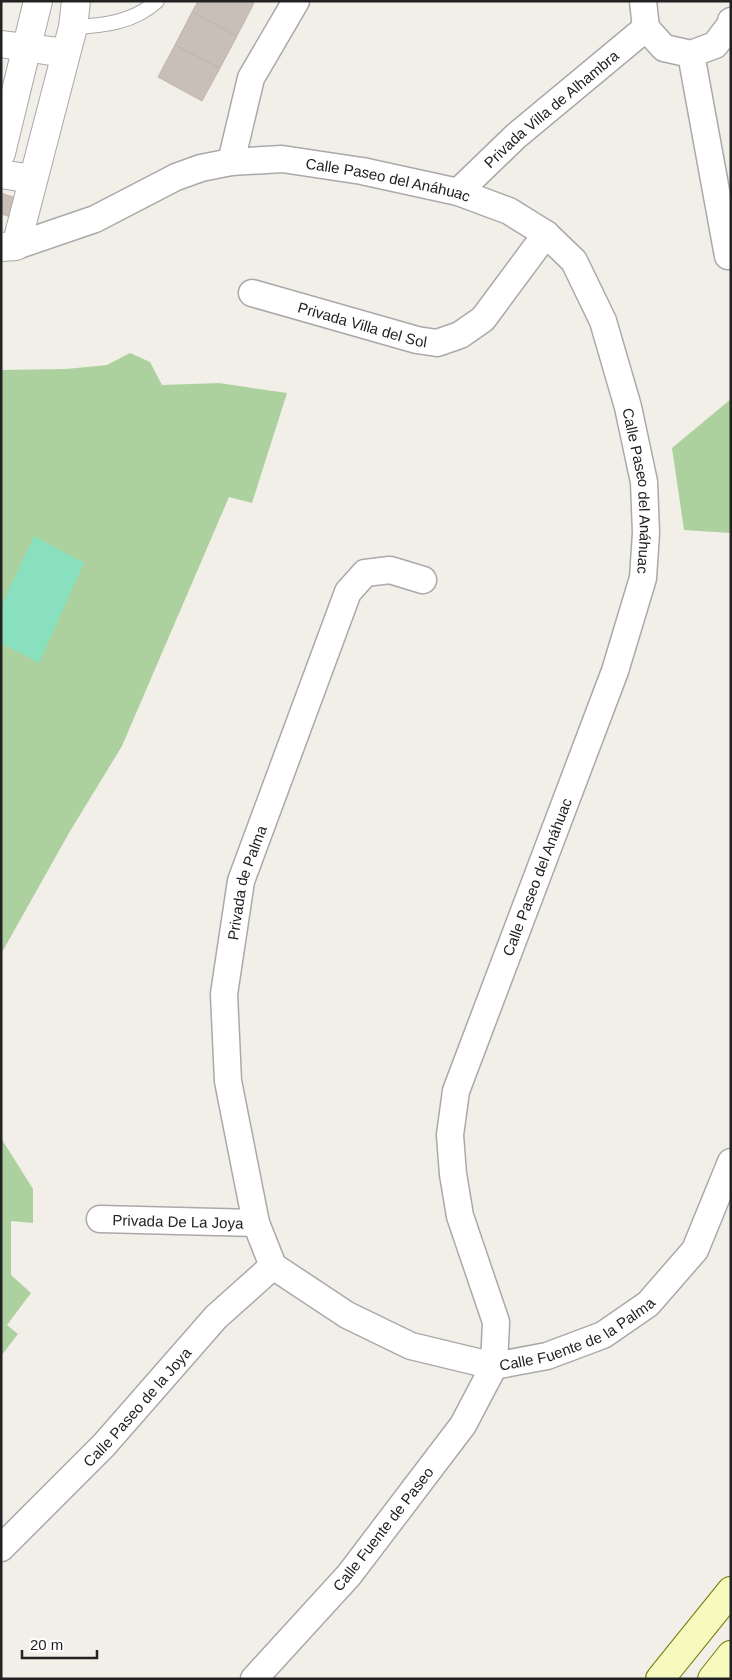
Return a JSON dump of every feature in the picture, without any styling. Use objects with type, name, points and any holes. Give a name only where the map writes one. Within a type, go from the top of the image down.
[{"type":"main road","points":[[660,1679],[731,1592]]},
{"type":"main road","points":[[712,1679],[731,1655]]},
{"type":"street","points":[[1,153],[19,48],[38,1]]},
{"type":"street","points":[[231,162],[251,78],[296,1]]},
{"type":"street","points":[[643,1],[646,28],[664,48],[691,54],[715,45],[731,24],[731,21]]},
{"type":"street","name":"Privada Villa de Alhambra","points":[[458,192],[516,136],[646,28]]},
{"type":"street","points":[[9,247],[32,179],[70,33]]},
{"type":"street","points":[[691,54],[728,256]]},
{"type":"street","name":"Calle Paseo del Anáhuac","points":[[9,247],[95,219],[176,177],[201,168],[231,162],[282,159],[362,171],[458,192],[509,211],[546,234],[574,261],[603,321],[628,407],[644,482],[646,533],[643,578],[615,671],[456,1091],[450,1135],[453,1174],[460,1216],[496,1322],[494,1366]]},
{"type":"street","points":[[1,174],[32,179]]},
{"type":"street","name":"Privada Villa del Sol","points":[[252,293],[417,340],[437,343],[460,335],[483,319],[546,234]]},
{"type":"street","name":"Privada de Palma","points":[[272,1266],[256,1223],[228,1080],[224,1004],[241,881],[348,592],[365,573],[390,570],[423,580]]},
{"type":"street","name":"Calle Fuente de la Palma","points":[[272,1266],[347,1315],[411,1346],[494,1366],[547,1356],[602,1335],[648,1304],[695,1250],[731,1162]]},
{"type":"street","name":"Privada De La Joya","points":[[100,1219],[256,1223]]},
{"type":"street","name":"Calle Paseo de la Joya","points":[[1,1548],[104,1445],[216,1317],[272,1266]]},
{"type":"street","name":"Calle Fuente de Paseo","points":[[254,1679],[349,1575],[464,1425],[494,1366]]},
{"type":"lane","points":[[1,38],[19,48],[144,13],[157,1]]},
{"type":"green space","points":[[130,353],[150,362],[162,385],[219,383],[287,393],[252,503],[229,497],[122,746],[69,833],[1,954],[1,370],[66,369],[107,365]]},
{"type":"green space","points":[[731,399],[731,533],[684,530],[672,448]]},
{"type":"green space","points":[[34,536],[84,563],[39,663],[1,643],[1,607]]},
{"type":"green space","points":[[1,1138],[33,1189],[33,1223],[11,1221],[11,1275],[31,1293],[7,1325],[18,1334],[1,1356]]},
{"type":"building","points":[[198,1],[250,1],[254,3],[237,36],[192,12]]},
{"type":"building","points":[[192,12],[237,36],[220,68],[175,45]]},
{"type":"building","points":[[175,45],[220,68],[202,101],[158,77]]},
{"type":"building","points":[[1,193],[16,198],[11,217],[1,214]]}]
